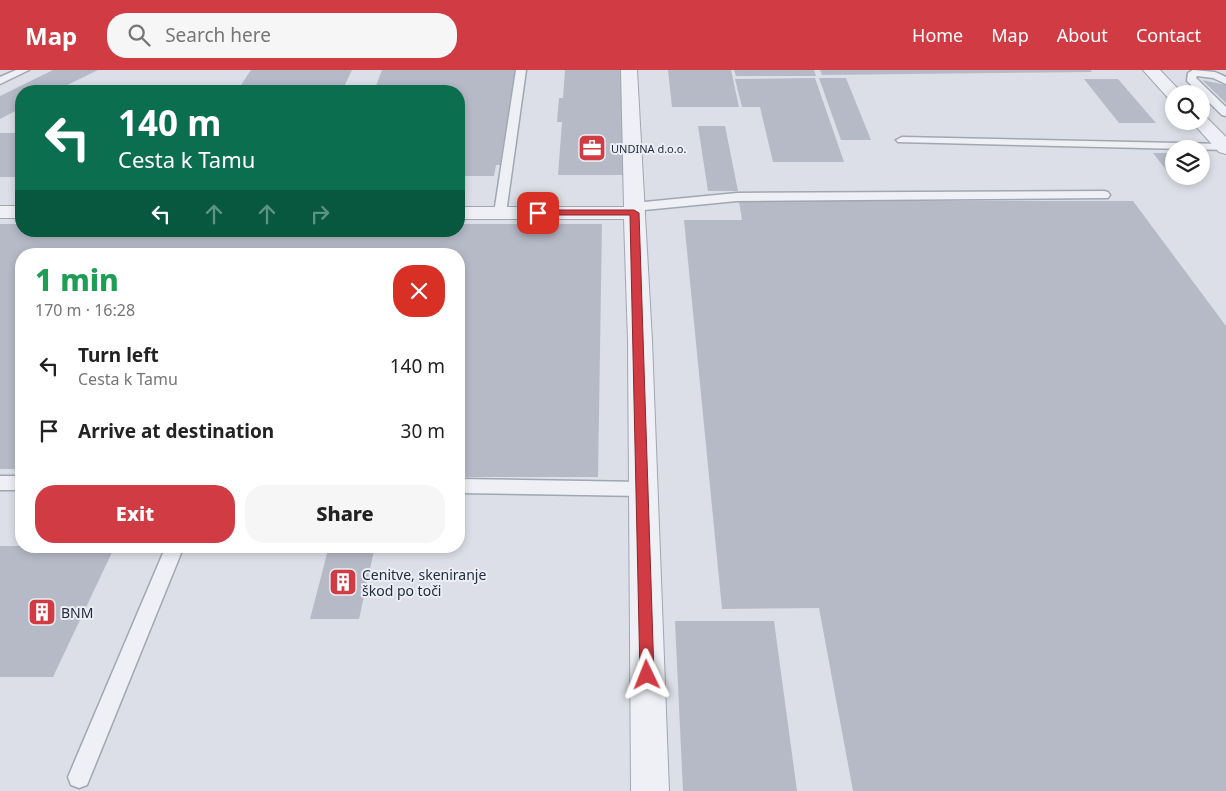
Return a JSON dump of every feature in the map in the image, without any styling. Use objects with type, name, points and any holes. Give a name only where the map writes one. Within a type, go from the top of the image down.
[{"type":"street","points":[[629,70],[650,791]]},
{"type":"street","points":[[1151,70],[1165,85]]},
{"type":"street","points":[[1208,130],[1225,148]]},
{"type":"street","points":[[465,212],[634,210]]},
{"type":"street","points":[[0,212],[15,212]]},
{"type":"lane","points":[[0,81],[24,70]]},
{"type":"lane","points":[[500,212],[521,70]]},
{"type":"lane","points":[[1226,81],[1201,73],[1193,74],[1191,79],[1226,113]]},
{"type":"lane","points":[[902,140],[1225,148]]},
{"type":"lane","points":[[634,210],[737,197],[1104,195]]},
{"type":"lane","points":[[0,483],[15,483]]},
{"type":"lane","points":[[465,486],[642,489]]},
{"type":"lane","points":[[79,777],[172,553]]},
{"type":"building","points":[[53,70],[98,70],[67,85],[22,85]]},
{"type":"building","points":[[251,70],[352,70],[345,85],[241,85]]},
{"type":"building","points":[[382,70],[515,70],[500,165],[496,165],[494,176],[465,176],[465,85],[376,85]]},
{"type":"building","name":"UNDINA d.o.o.","points":[[565,70],[622,70],[624,175],[558,175],[562,122],[557,122],[559,98],[563,98]]},
{"type":"building","points":[[668,70],[731,70],[739,107],[672,107]]},
{"type":"building","points":[[734,70],[814,70],[816,76],[736,76]]},
{"type":"building","points":[[820,70],[1090,70],[1092,72],[822,75]]},
{"type":"building","points":[[815,78],[844,162],[773,162],[760,107],[742,107],[735,79]]},
{"type":"building","points":[[819,78],[846,78],[871,140],[841,140]]},
{"type":"building","points":[[1084,79],[1118,79],[1156,123],[1119,123]]},
{"type":"building","points":[[1202,80],[1226,85],[1226,103],[1210,88],[1210,85]]},
{"type":"building","points":[[15,89],[15,111],[0,119],[0,96]]},
{"type":"building","points":[[698,126],[725,126],[738,191],[708,191]]},
{"type":"building","points":[[0,133],[15,133],[15,177],[0,177]]},
{"type":"building","points":[[1153,153],[1165,153],[1165,168]]},
{"type":"building","points":[[739,201],[1133,201],[1226,326],[1226,791],[853,791],[819,608],[722,609],[684,220],[742,220]]},
{"type":"building","points":[[0,224],[15,224],[15,237],[465,237],[465,224],[602,224],[598,477],[465,477],[465,248],[15,248],[15,469],[0,469]]},
{"type":"building","name":"BNM","points":[[0,546],[15,546],[15,553],[112,553],[53,677],[0,677]]},
{"type":"building","name":"Cenitve, skeniranje škod po toči","points":[[327,553],[373,553],[359,619],[310,619]]},
{"type":"building","points":[[675,621],[774,621],[797,791],[683,791]]},
{"type":"place","name":"UNDINA d.o.o.","points":[[592,148]]},
{"type":"place","name":"Cenitve, skeniranje škod po toči","points":[[343,582]]},
{"type":"place","name":"BNM","points":[[42,612]]},
{"type":"route","points":[[538,213],[634,213],[640,341],[647,675]]}]
